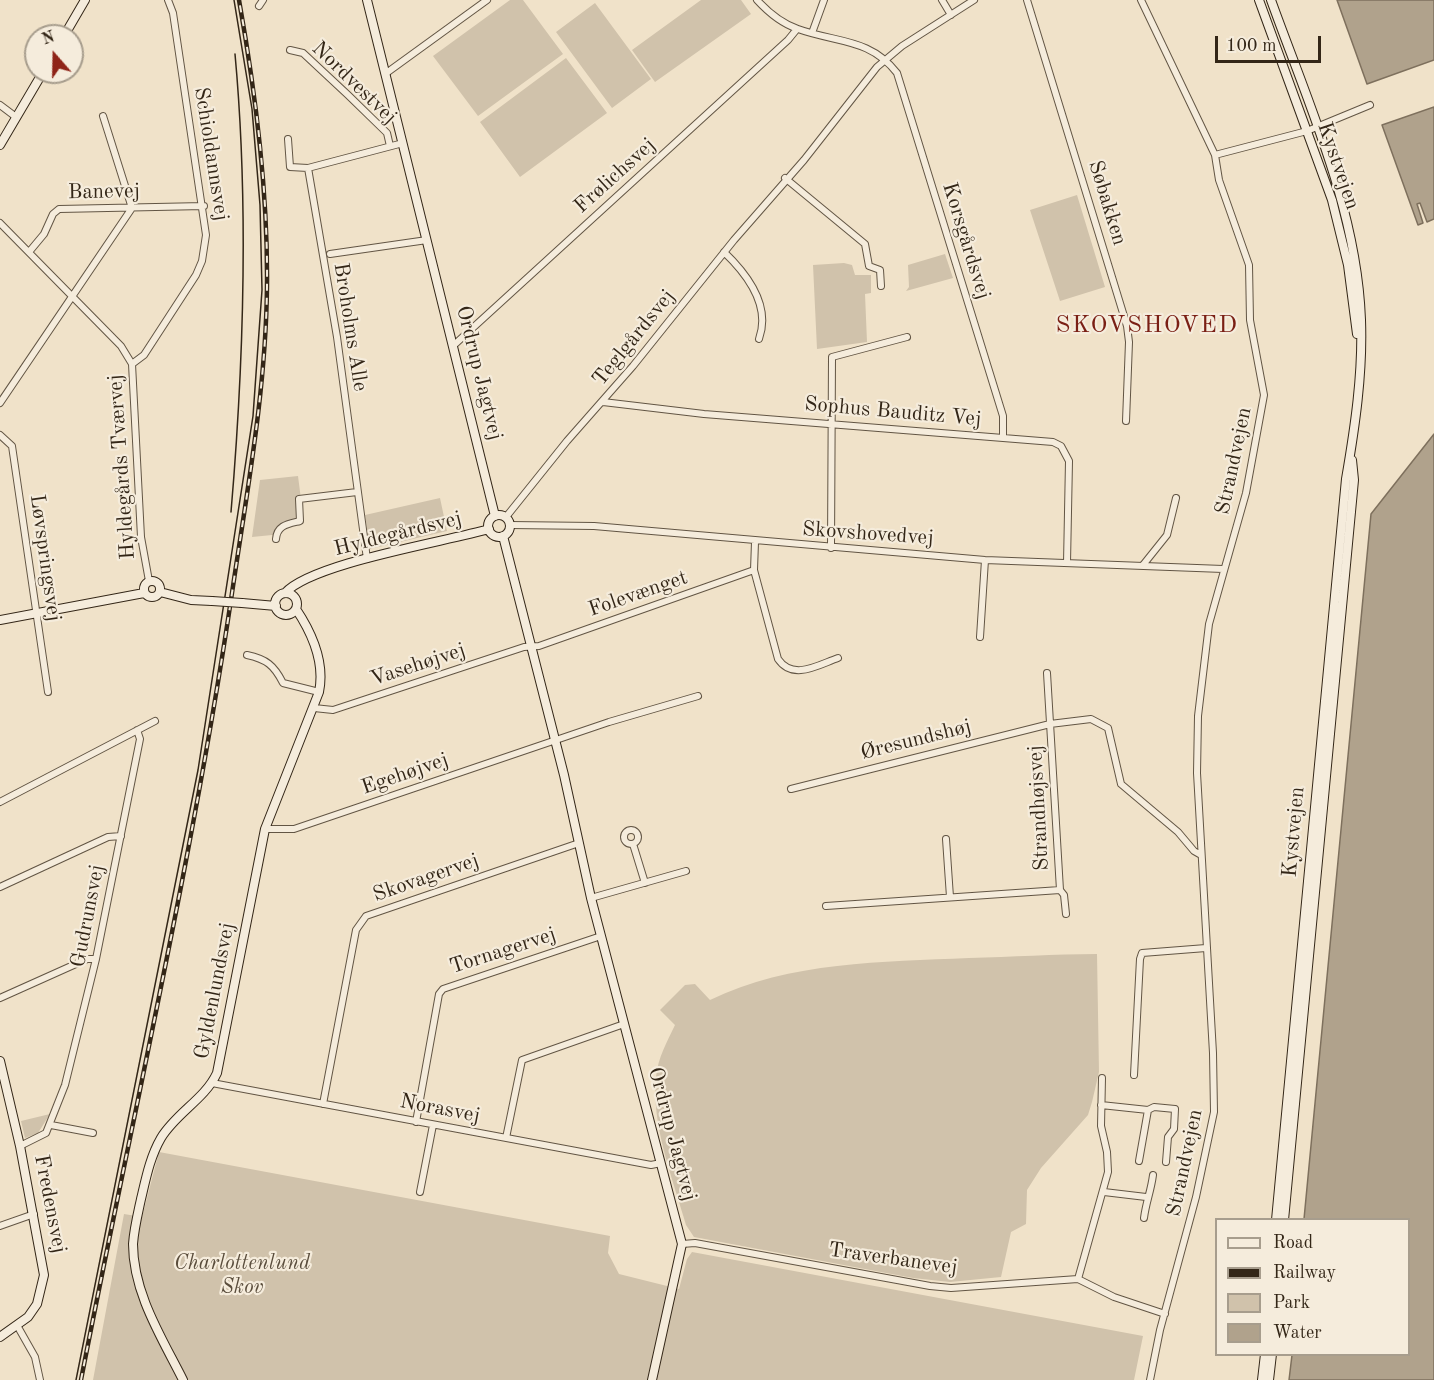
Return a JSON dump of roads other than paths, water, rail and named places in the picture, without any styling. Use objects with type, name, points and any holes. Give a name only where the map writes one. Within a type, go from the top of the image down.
[{"type":"street","points":[[71,24],[85,0]]},
{"type":"street","name":"Schioldannsvej","points":[[132,364],[144,356],[196,275],[202,261],[206,235],[204,206],[173,13],[168,0]]},
{"type":"street","points":[[259,6],[263,0]]},
{"type":"street","name":"Ordrup Jagtvej","points":[[367,0],[495,516]]},
{"type":"street","points":[[386,74],[488,0]]},
{"type":"street","points":[[757,0],[777,17],[797,29],[870,49],[886,58]]},
{"type":"street","points":[[812,33],[824,0]]},
{"type":"street","points":[[942,0],[951,15]]},
{"type":"street","name":"Teglgårdsvej","points":[[508,521],[567,441],[603,402],[724,252],[785,178],[804,160],[886,58],[974,0]]},
{"type":"street","name":"Søbakken","points":[[1027,0],[1127,326],[1129,342],[1126,421]]},
{"type":"street","name":"Strandvejen","points":[[1141,0],[1215,155],[1219,180],[1249,266],[1251,320],[1263,395],[1246,493],[1223,569],[1204,653],[1198,716],[1201,855],[1214,1112],[1196,1197],[1150,1380]]},
{"type":"street","name":"Kystvejen","points":[[1259,0],[1307,131],[1341,234],[1359,349]]},
{"type":"street","name":"Kystvejen","points":[[1271,0],[1340,194],[1354,260],[1361,321],[1358,389],[1346,479],[1276,1218]]},
{"type":"street","name":"Frølichsvej","points":[[454,345],[788,40],[797,29]]},
{"type":"street","name":"Nordvestvej","points":[[290,50],[303,52],[348,95],[387,133],[390,146]]},
{"type":"street","name":"Korsgårdsvej","points":[[886,58],[897,73],[903,90],[1003,416],[1003,437]]},
{"type":"street","points":[[0,145],[36,84]]},
{"type":"street","points":[[0,105],[16,117]]},
{"type":"street","points":[[1215,155],[1317,128],[1370,105]]},
{"type":"street","points":[[0,403],[132,208],[104,116]]},
{"type":"street","points":[[288,139],[290,167],[308,168],[403,142]]},
{"type":"street","name":"Broholms Alle","points":[[308,168],[337,337],[367,559]]},
{"type":"street","points":[[785,178],[865,244],[869,266],[880,270],[881,286]]},
{"type":"street","name":"Banevej","points":[[29,252],[44,234],[53,214],[58,209],[204,206]]},
{"type":"street","name":"Hyldegårds Tværvej","points":[[0,223],[121,346],[132,364],[141,537],[149,581]]},
{"type":"street","points":[[330,254],[427,240]]},
{"type":"street","points":[[724,252],[757,294],[761,305],[762,330],[759,339]]},
{"type":"street","points":[[831,548],[832,357],[907,337]]},
{"type":"street","name":"Sophus Bauditz Vej","points":[[603,402],[1053,442],[1066,452],[1069,461],[1066,562]]},
{"type":"street","name":"Løvspringsvej","points":[[0,435],[12,446],[48,692]]},
{"type":"street","name":"Kystvejen","points":[[1284,1218],[1354,480],[1351,448]]},
{"type":"street","points":[[276,539],[276,532],[282,526],[300,521],[299,499],[357,492]]},
{"type":"street","points":[[1143,565],[1167,535],[1176,498]]},
{"type":"street","points":[[495,516],[508,521],[508,532],[503,536],[494,536],[489,529],[489,521],[495,516]]},
{"type":"street","name":"Skovshovedvej","points":[[508,521],[594,526],[755,542],[985,560],[1223,569]]},
{"type":"street","name":"Hyldegårdsvej","points":[[279,599],[306,577],[367,559],[489,529]]},
{"type":"street","name":"Ordrup Jagtvej","points":[[503,536],[555,741],[591,898],[682,1244],[651,1380]]},
{"type":"street","points":[[755,542],[754,570],[778,659],[783,667],[790,671],[802,670],[838,658]]},
{"type":"street","points":[[980,637],[985,560]]},
{"type":"street","name":"Folevænget","points":[[531,646],[754,570]]},
{"type":"street","name":"Hyldegårdsvej","points":[[295,597],[316,575]]},
{"type":"street","points":[[144,593],[144,585],[149,581],[158,583],[160,592]]},
{"type":"street","points":[[0,620],[37,615],[144,593],[151,598],[160,592],[191,600],[242,603],[295,597],[293,612],[280,613],[279,599]]},
{"type":"street","name":"Gyldenlundsvej","points":[[183,1380],[146,1304],[138,1282],[133,1243],[146,1177],[160,1140],[177,1117],[212,1083],[217,1073],[265,828],[319,692],[321,669],[306,630],[293,612]]},
{"type":"street","name":"Vasehøjvej","points":[[314,708],[333,710],[531,646]]},
{"type":"street","points":[[247,655],[263,658],[276,669],[283,683],[319,692]]},
{"type":"street","points":[[1047,673],[1050,724]]},
{"type":"street","points":[[555,741],[698,696]]},
{"type":"street","name":"Øresundshøj","points":[[791,789],[1050,724],[1091,719],[1108,728],[1121,784],[1178,832],[1194,851],[1201,855]]},
{"type":"street","points":[[0,802],[155,721]]},
{"type":"street","name":"Strandhøjsvej","points":[[1050,724],[1060,890],[1064,895],[1066,914]]},
{"type":"street","name":"Gudrunsvej","points":[[51,1125],[80,1032],[96,959],[140,739],[137,730]]},
{"type":"street","name":"Egehøjvej","points":[[265,828],[294,829],[555,741]]},
{"type":"street","points":[[0,887],[108,837],[121,836]]},
{"type":"street","points":[[946,839],[950,897]]},
{"type":"street","name":"Skovagervej","points":[[323,1104],[356,930],[366,916],[579,843]]},
{"type":"street","points":[[633,844],[645,883]]},
{"type":"street","points":[[591,898],[686,871]]},
{"type":"street","name":"Strandhøjsvej","points":[[826,906],[1060,890]]},
{"type":"street","name":"Tornagervej","points":[[416,1122],[439,994],[443,989],[601,936]]},
{"type":"street","points":[[1134,1075],[1142,953],[1206,948]]},
{"type":"street","points":[[0,998],[87,959],[96,959]]},
{"type":"street","points":[[506,1138],[522,1060],[624,1024]]},
{"type":"street","name":"Fredensvej","points":[[0,1061],[34,1214],[44,1275],[37,1304],[18,1327],[0,1337]]},
{"type":"street","points":[[1102,1078],[1101,1126],[1107,1152],[1108,1172],[1078,1279],[1114,1297],[1165,1314]]},
{"type":"street","name":"Norasvej","points":[[212,1083],[651,1165],[661,1163]]},
{"type":"street","points":[[1101,1105],[1148,1110],[1154,1107],[1175,1109],[1174,1129],[1168,1137],[1166,1162]]},
{"type":"street","points":[[1139,1161],[1148,1110]]},
{"type":"street","points":[[20,1146],[40,1138],[51,1125],[93,1133]]},
{"type":"street","points":[[420,1192],[433,1125]]},
{"type":"street","points":[[1144,1218],[1146,1197],[1151,1191],[1153,1175]]},
{"type":"street","points":[[1104,1192],[1146,1197]]},
{"type":"street","points":[[0,1226],[34,1214]]},
{"type":"street","name":"Traverbanevej","points":[[682,1244],[717,1247],[951,1288],[1078,1279]]},
{"type":"street","points":[[18,1327],[35,1357],[40,1380]]},
{"type":"street","points":[[1262,1380],[1265,1356]]},
{"type":"street","points":[[1269,1380],[1272,1356]]},
{"type":"water","points":[[1337,0],[1434,0],[1434,60],[1367,84]]},
{"type":"water","points":[[1434,107],[1434,219],[1427,222],[1420,203],[1417,204],[1423,223],[1418,225],[1382,125]]},
{"type":"water","points":[[1434,434],[1434,1380],[1289,1380],[1292,1356],[1410,1356],[1410,1218],[1304,1218],[1371,514]]},
{"type":"tram line","points":[[76,1380],[198,770],[253,416],[262,290],[260,205],[252,109],[234,0]]},
{"type":"tram line","points":[[231,512],[239,398],[243,283],[242,168],[235,54]]},
{"type":"railway","points":[[81,1380],[181,889],[232,593],[259,402],[266,325],[267,250],[256,107],[239,0]]},
{"type":"district","name":"SKOVSHOVED","points":[[1147,326]]},
{"type":"park label","name":"Charlottenlund Skov","points":[[242,1275]]}]
